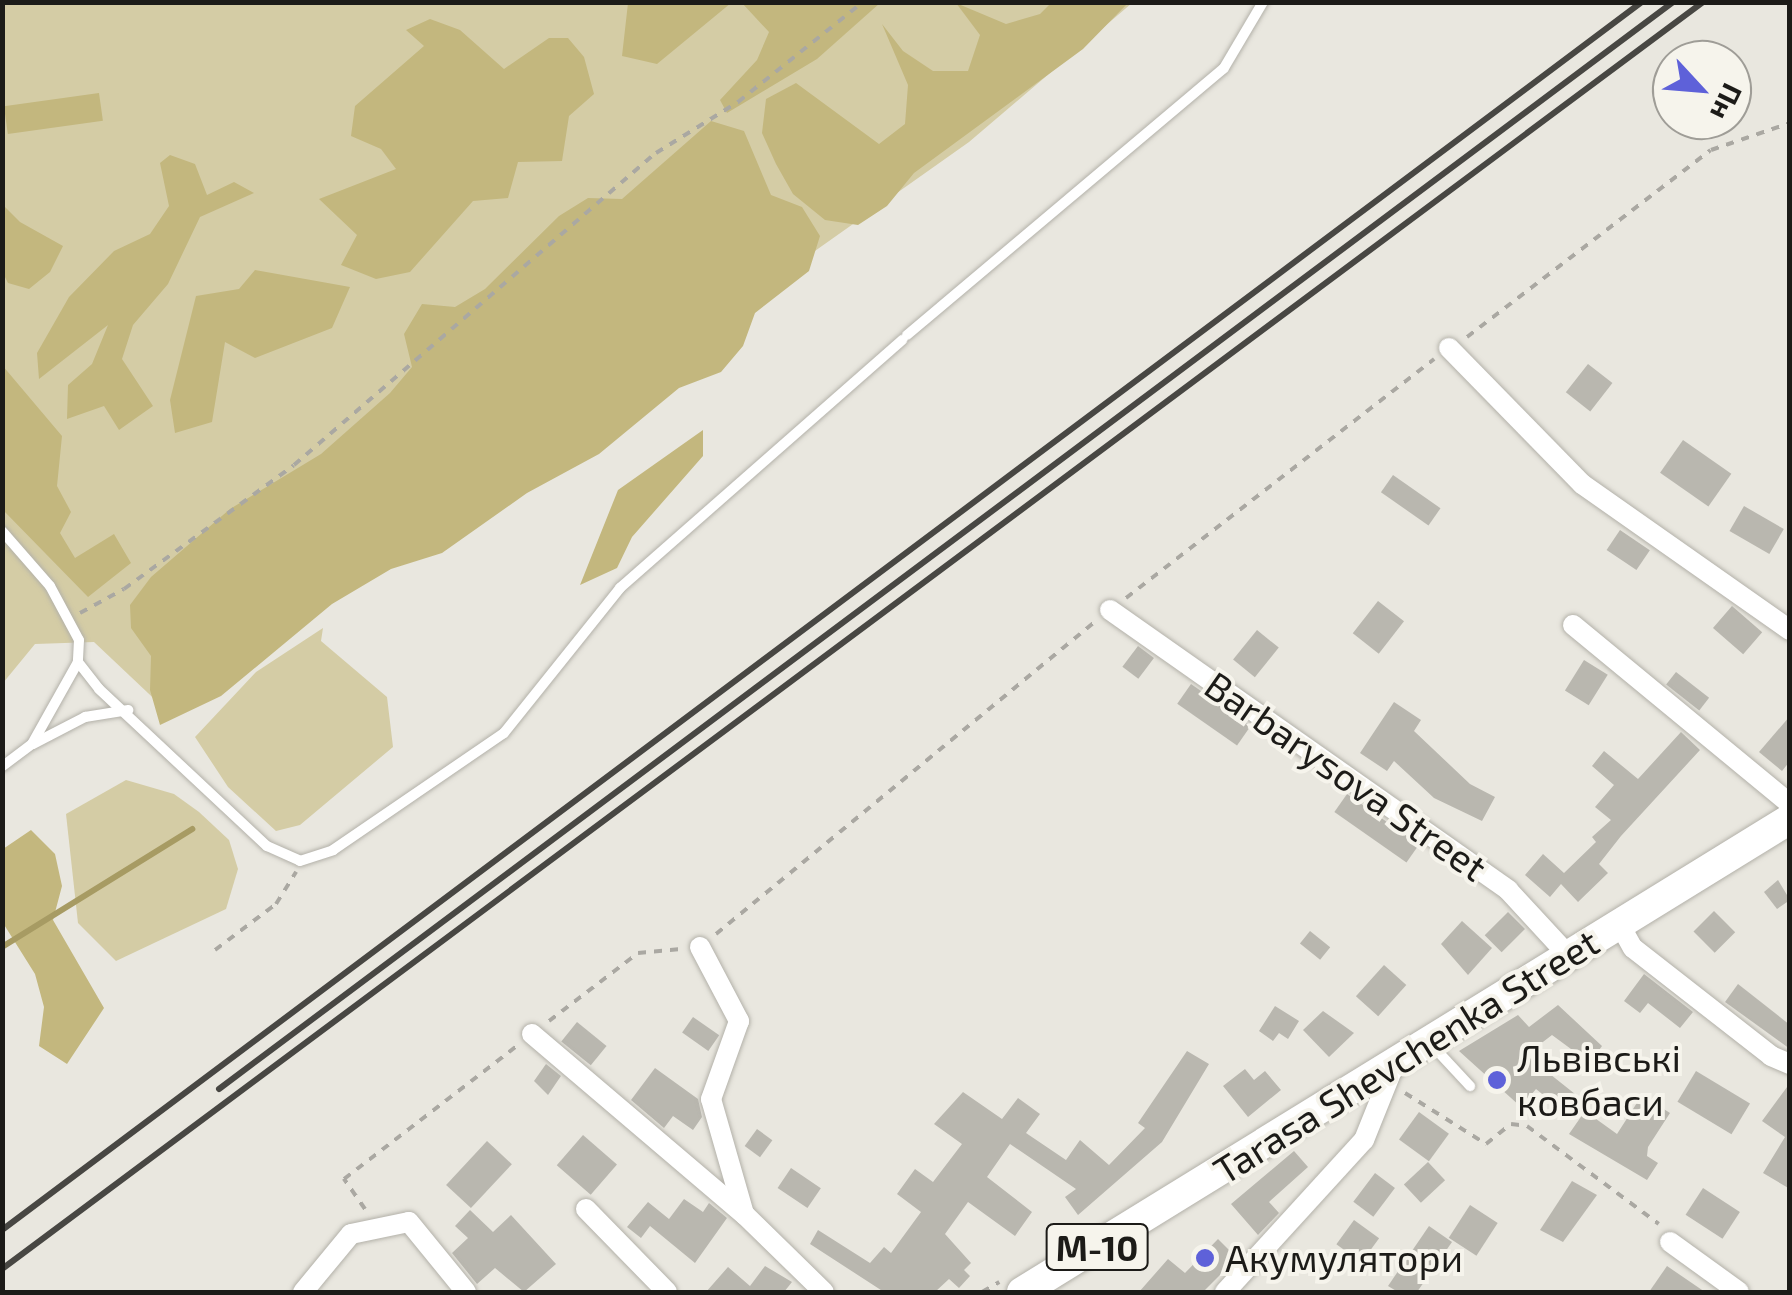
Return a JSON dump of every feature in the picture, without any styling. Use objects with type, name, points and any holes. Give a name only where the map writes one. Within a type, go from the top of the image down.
[{"type":"main road","name":"Tarasa Shevchenka Street","points":[[1022,1292],[1391,1075],[1429,1042],[1787,823]]},
{"type":"street","points":[[1449,348],[1582,484],[1790,630]]},
{"type":"street","name":"Barbarysova Street","points":[[1110,610],[1508,890],[1569,956]]},
{"type":"street","points":[[1574,624],[1787,823]]},
{"type":"street","points":[[1620,925],[1633,948],[1790,1064]]},
{"type":"street","points":[[700,947],[738,1021],[711,1099],[745,1216]]},
{"type":"street","points":[[532,1034],[745,1216],[824,1292]]},
{"type":"street","points":[[1225,1292],[1364,1140],[1391,1075]]},
{"type":"street","points":[[586,1209],[667,1292]]},
{"type":"street","points":[[303,1292],[351,1234],[409,1222],[466,1292]]},
{"type":"street","points":[[1670,1242],[1739,1292]]},
{"type":"lane","points":[[2,531],[71,618],[78,662],[99,690],[128,710],[268,846],[300,860],[333,850],[504,733],[620,588],[904,338],[1224,68],[1263,2]]},
{"type":"lane","points":[[32,744],[78,662]]},
{"type":"lane","points":[[2,767],[32,744],[85,717],[128,710]]},
{"type":"lane","points":[[1429,1042],[1470,1086]]},
{"type":"path","points":[[71,618],[124,588],[294,465],[656,153],[738,102],[863,2]]},
{"type":"path","points":[[378,1228],[344,1178],[638,953],[700,947],[1110,610],[1711,150],[1790,123]]},
{"type":"path","points":[[215,950],[287,892],[300,860]]},
{"type":"path","points":[[1391,1075],[1486,1144],[1511,1124],[1527,1126],[1667,1230],[1670,1242]]},
{"type":"shaded area","points":[[628,2],[731,3],[657,64],[622,56]]},
{"type":"shaded area","points":[[3,3],[1132,3],[969,142],[166,710],[94,642],[35,644],[3,683]]},
{"type":"shaded area","points":[[742,3],[880,3],[817,59],[727,113],[720,100],[757,60],[769,32]]},
{"type":"shaded area","points":[[956,3],[1006,24],[1040,14],[1051,3],[1128,3],[1083,49],[914,173],[887,206],[858,225],[825,220],[793,194],[776,164],[762,133],[766,99],[796,83],[879,144],[905,124],[908,85],[882,24],[903,51],[933,71],[968,71],[980,35]]},
{"type":"shaded area","points":[[430,19],[460,30],[504,69],[549,38],[568,38],[584,57],[594,94],[569,116],[562,161],[518,162],[508,198],[473,201],[410,272],[376,279],[341,265],[357,235],[319,199],[396,169],[381,149],[351,136],[355,106],[424,46],[406,30]]},
{"type":"shaded area","points":[[99,93],[103,121],[8,134],[4,106]]},
{"type":"shaded area","points":[[711,121],[744,131],[771,195],[802,207],[820,236],[809,271],[755,313],[743,346],[721,372],[679,388],[599,454],[527,493],[442,553],[391,569],[332,604],[221,696],[160,725],[150,690],[151,656],[131,628],[130,605],[151,577],[230,509],[321,454],[390,393],[412,367],[404,334],[422,304],[455,307],[485,289],[559,216],[588,198],[622,199]]},
{"type":"shaded area","points":[[170,155],[195,164],[207,195],[234,182],[254,193],[200,217],[168,284],[133,325],[122,359],[153,406],[119,430],[104,406],[67,419],[68,385],[92,364],[108,325],[39,379],[37,353],[69,297],[114,251],[150,234],[169,206],[160,163]]},
{"type":"shaded area","points":[[2,204],[20,222],[63,246],[50,272],[29,289],[8,283],[3,273]]},
{"type":"shaded area","points":[[255,270],[350,287],[332,328],[255,358],[225,342],[212,422],[175,433],[170,400],[196,296],[239,289]]},
{"type":"shaded area","points":[[2,365],[62,436],[57,486],[71,512],[60,533],[75,558],[114,534],[131,563],[88,597],[3,510]]},
{"type":"shaded area","points":[[703,430],[703,456],[632,537],[617,568],[580,585],[618,490]]},
{"type":"shaded area","points":[[323,628],[321,641],[387,697],[393,747],[300,825],[276,831],[228,787],[195,737],[256,672]]},
{"type":"shaded area","points":[[126,780],[174,794],[199,812],[229,840],[238,869],[226,909],[116,961],[78,923],[66,814]]},
{"type":"shaded area","points":[[31,830],[55,854],[62,886],[53,920],[104,1008],[67,1064],[39,1046],[44,1007],[35,974],[3,923],[3,849]]},
{"type":"building","points":[[1588,364],[1612,383],[1590,411],[1566,392]]},
{"type":"building","points":[[1683,440],[1731,474],[1708,507],[1660,473]]},
{"type":"building","points":[[1393,475],[1441,508],[1428,525],[1381,492]]},
{"type":"building","points":[[1744,506],[1784,529],[1769,554],[1730,531]]},
{"type":"building","points":[[1620,530],[1650,550],[1636,570],[1607,550]]},
{"type":"building","points":[[1378,601],[1404,621],[1379,654],[1353,633]]},
{"type":"building","points":[[1732,606],[1762,632],[1743,654],[1713,628]]},
{"type":"building","points":[[1257,630],[1279,648],[1255,677],[1233,660]]},
{"type":"building","points":[[1138,646],[1154,658],[1138,679],[1122,667]]},
{"type":"building","points":[[1584,660],[1608,675],[1589,705],[1565,691]]},
{"type":"building","points":[[1676,672],[1709,698],[1699,710],[1666,685]]},
{"type":"building","points":[[1191,684],[1251,726],[1237,746],[1177,704]]},
{"type":"building","points":[[1394,702],[1421,720],[1414,731],[1470,784],[1495,797],[1482,821],[1434,798],[1394,761],[1387,771],[1360,753]]},
{"type":"building","points":[[1790,716],[1790,761],[1782,771],[1759,752]]},
{"type":"building","points":[[1681,732],[1700,750],[1621,836],[1599,864],[1608,873],[1578,902],[1561,884],[1550,897],[1525,875],[1543,854],[1564,873],[1596,842],[1592,837],[1611,820],[1595,807],[1614,785],[1592,766],[1604,751],[1638,779]]},
{"type":"building","points":[[1347,794],[1419,844],[1406,862],[1334,812]]},
{"type":"building","points":[[1778,880],[1790,900],[1777,909],[1764,892]]},
{"type":"building","points":[[1714,911],[1735,932],[1715,953],[1693,932]]},
{"type":"building","points":[[1508,912],[1525,929],[1502,952],[1485,935]]},
{"type":"building","points":[[1462,921],[1492,948],[1468,975],[1441,944]]},
{"type":"building","points":[[1310,931],[1330,947],[1320,960],[1300,943]]},
{"type":"building","points":[[1384,965],[1406,985],[1378,1016],[1356,996]]},
{"type":"building","points":[[1644,974],[1693,1012],[1680,1028],[1648,1003],[1640,1013],[1624,1001]]},
{"type":"building","points":[[1738,984],[1790,1025],[1790,1049],[1725,1002]]},
{"type":"building","points":[[1558,1005],[1602,1046],[1590,1063],[1552,1035],[1526,1055],[1575,1094],[1562,1110],[1536,1089],[1521,1107],[1459,1051],[1518,1015],[1529,1027]]},
{"type":"building","points":[[1275,1006],[1299,1021],[1288,1039],[1279,1033],[1273,1041],[1259,1031]]},
{"type":"building","points":[[1323,1011],[1354,1033],[1329,1057],[1303,1030]]},
{"type":"building","points":[[693,1017],[719,1035],[708,1051],[682,1033]]},
{"type":"building","points":[[577,1022],[607,1046],[591,1065],[561,1041]]},
{"type":"building","points":[[1187,1051],[1209,1064],[1162,1142],[1078,1215],[1065,1197],[1076,1189],[1010,1144],[987,1177],[1032,1212],[1015,1236],[968,1202],[945,1234],[971,1263],[964,1270],[970,1276],[959,1288],[949,1279],[935,1292],[884,1292],[810,1244],[818,1230],[870,1263],[884,1247],[891,1253],[921,1212],[897,1194],[915,1169],[933,1182],[962,1144],[934,1124],[963,1092],[1002,1119],[1018,1098],[1040,1114],[1026,1133],[1066,1160],[1080,1140],[1109,1165],[1145,1128],[1138,1123]]},
{"type":"building","points":[[546,1064],[561,1076],[548,1095],[534,1081]]},
{"type":"building","points":[[655,1068],[698,1099],[702,1117],[693,1130],[673,1116],[664,1128],[631,1100]]},
{"type":"building","points":[[1245,1069],[1254,1080],[1265,1071],[1281,1090],[1248,1117],[1223,1086]]},
{"type":"building","points":[[1696,1071],[1750,1103],[1731,1134],[1677,1102]]},
{"type":"building","points":[[1790,1083],[1790,1189],[1763,1173],[1785,1137],[1762,1121]]},
{"type":"building","points":[[1642,1095],[1670,1113],[1648,1147],[1647,1156],[1658,1163],[1647,1180],[1569,1134],[1585,1111],[1617,1134]]},
{"type":"building","points":[[1419,1112],[1449,1134],[1429,1161],[1399,1140]]},
{"type":"building","points":[[757,1129],[772,1140],[760,1157],[745,1146]]},
{"type":"building","points":[[583,1135],[617,1165],[591,1195],[557,1165]]},
{"type":"building","points":[[487,1141],[512,1164],[471,1208],[446,1185]]},
{"type":"building","points":[[1294,1151],[1308,1167],[1269,1202],[1279,1213],[1258,1235],[1231,1204]]},
{"type":"building","points":[[1428,1162],[1445,1180],[1421,1203],[1404,1185]]},
{"type":"building","points":[[791,1168],[821,1188],[807,1208],[778,1188]]},
{"type":"building","points":[[1375,1173],[1395,1188],[1373,1217],[1353,1202]]},
{"type":"building","points":[[1572,1181],[1597,1195],[1563,1242],[1540,1230]]},
{"type":"building","points":[[1703,1188],[1740,1212],[1722,1239],[1686,1215]]},
{"type":"building","points":[[684,1199],[703,1212],[709,1203],[727,1218],[695,1263],[650,1226],[641,1238],[627,1227],[648,1202],[669,1219]]},
{"type":"building","points":[[1470,1205],[1498,1223],[1476,1256],[1449,1238]]},
{"type":"building","points":[[470,1210],[493,1232],[511,1215],[556,1264],[524,1292],[495,1268],[477,1284],[452,1253],[468,1238],[455,1226]]},
{"type":"building","points":[[1354,1220],[1379,1238],[1361,1262],[1336,1244]]},
{"type":"building","points":[[1429,1226],[1452,1242],[1417,1292],[1398,1292],[1388,1286]]},
{"type":"building","points":[[1218,1239],[1237,1258],[1203,1292],[1139,1292],[1168,1259],[1185,1273]]},
{"type":"building","points":[[765,1266],[792,1282],[784,1292],[706,1292],[728,1267],[750,1286]]},
{"type":"building","points":[[1667,1266],[1705,1292],[1649,1292]]},
{"type":"waterway","points":[[2,947],[192,829]]},
{"type":"railway","points":[[2,1230],[1642,2]]},
{"type":"railway","points":[[219,1089],[1673,2]]},
{"type":"railway","points":[[2,1269],[1703,2]]},
{"type":"place","name":"Львівські ковбаси","points":[[1497,1080]]},
{"type":"place","name":"Акумулятори","points":[[1205,1258]]}]
